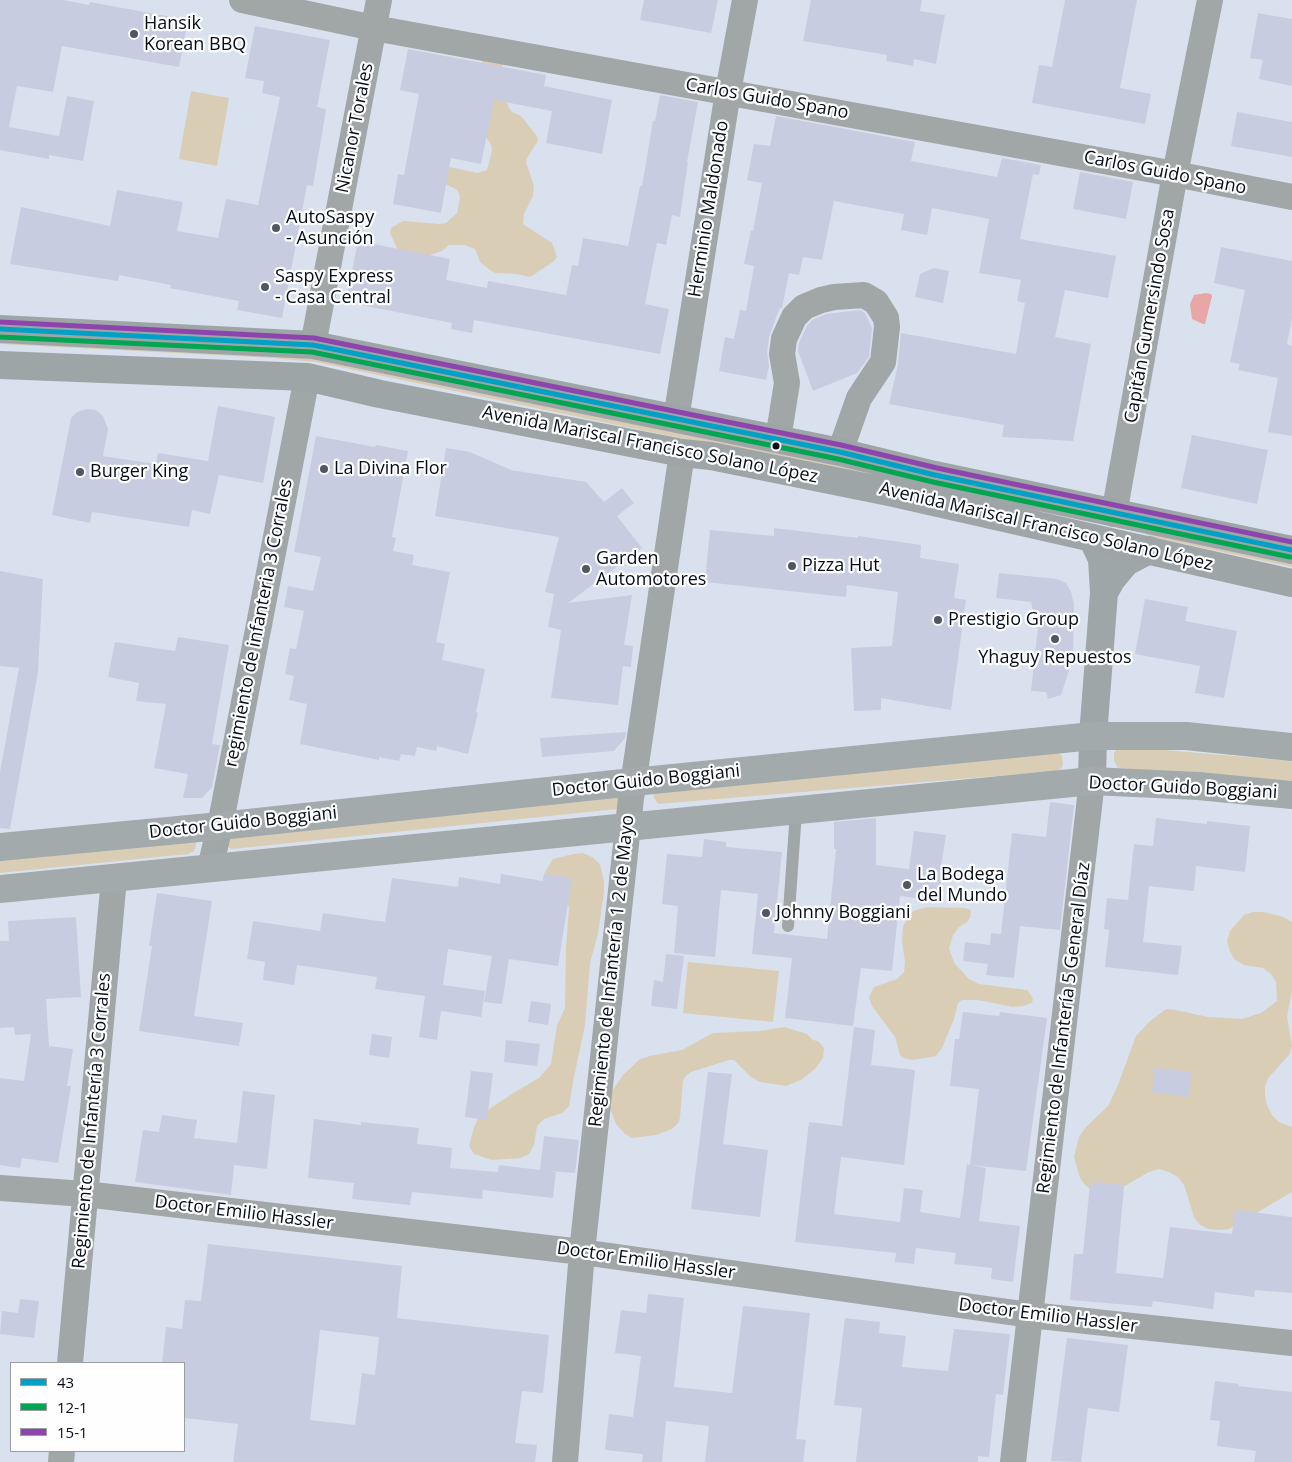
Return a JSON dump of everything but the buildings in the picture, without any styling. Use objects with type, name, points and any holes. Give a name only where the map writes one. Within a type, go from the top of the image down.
[{"type":"highway","name":"Avenida Mariscal Francisco Solano López","points":[[0,329],[313,345],[778,439],[1114,514],[1292,550]]},
{"type":"highway","name":"Avenida Mariscal Francisco Solano López","points":[[0,365],[307,377],[380,394],[894,492],[1292,583]]},
{"type":"highway","points":[[894,492],[924,492],[1092,525],[1106,520],[1114,514]]},
{"type":"main road","name":"Regimiento de Infantería 5 General Díaz","points":[[1092,538],[1102,559],[1104,593],[1093,736],[1092,781]]},
{"type":"main road","points":[[1104,593],[1111,580],[1126,562],[1149,550]]},
{"type":"main road","name":"Doctor Guido Boggiani","points":[[0,847],[1093,736],[1186,736],[1292,747]]},
{"type":"main road","name":"Doctor Guido Boggiani","points":[[0,889],[1092,781],[1198,786],[1292,795]]},
{"type":"street","name":"Carlos Guido Spano","points":[[242,0],[374,28],[1292,197]]},
{"type":"street","name":"Nicanor Torales","points":[[313,345],[379,0]]},
{"type":"street","name":"Herminio Maldonado","points":[[676,419],[728,92],[745,0]]},
{"type":"street","name":"Capitán Gumersindo Sosa","points":[[1114,514],[1175,174],[1210,0]]},
{"type":"street","points":[[778,439],[787,383],[782,354],[784,338],[794,317],[804,307],[821,300],[864,295],[876,302],[886,318],[883,362],[859,398],[840,452]]},
{"type":"street","name":"regimiento de infanteria 3 Corrales","points":[[210,868],[220,826],[307,377]]},
{"type":"street","name":"Regimiento de Infantería 1 2 de Mayo","points":[[565,1462],[582,1252],[633,782],[682,452]]},
{"type":"street","name":"Regimiento de Infantería 5 General Díaz","points":[[1013,1462],[1092,781]]},
{"type":"street","name":"Regimiento de Infantería 3 Corrales","points":[[70,1362],[114,878]]},
{"type":"street","name":"Doctor Emilio Hassler","points":[[0,1188],[85,1194],[582,1252],[1030,1316],[1292,1343]]},
{"type":"lane","points":[[788,926],[796,810]]},
{"type":"shaded area","points":[[483,60],[501,60],[504,70],[501,84],[509,108],[512,112],[521,116],[537,136],[538,141],[526,162],[534,186],[533,196],[524,214],[523,224],[552,243],[557,257],[553,262],[530,277],[491,271],[480,262],[475,249],[465,245],[449,245],[442,251],[427,256],[400,255],[390,233],[391,228],[403,221],[440,224],[446,223],[457,213],[459,194],[457,190],[444,183],[449,167],[478,173],[487,170],[492,150],[486,137],[480,65]]},
{"type":"shaded area","points":[[191,91],[229,98],[217,166],[179,159]]},
{"type":"shaded area","points":[[1206,293],[1212,296],[1205,324],[1203,324],[1192,319],[1190,304],[1194,295]]},
{"type":"shaded area","points":[[0,336],[275,350],[918,480],[899,484],[316,362],[273,358],[0,344]]},
{"type":"shaded area","points":[[1145,532],[1292,559],[1292,567],[1147,536]]},
{"type":"shaded area","points":[[1117,749],[1153,749],[1292,761],[1292,782],[1118,768],[1114,761],[1114,753]]},
{"type":"shaded area","points":[[1059,752],[1063,765],[1057,771],[658,804],[654,798],[653,791]]},
{"type":"shaded area","points":[[619,790],[620,808],[617,809],[232,849],[228,847],[226,835]]},
{"type":"shaded area","points":[[196,839],[194,851],[188,854],[0,873],[0,852]]},
{"type":"shaded area","points":[[583,853],[592,857],[600,864],[604,892],[598,934],[590,963],[585,1025],[569,1106],[562,1113],[544,1119],[537,1126],[534,1145],[529,1154],[521,1158],[492,1160],[474,1154],[469,1146],[474,1127],[480,1115],[539,1078],[551,1064],[557,1025],[565,1008],[569,907],[564,899],[543,881],[544,874],[553,859]]},
{"type":"shaded area","points":[[927,907],[965,908],[971,910],[970,918],[953,935],[949,949],[955,964],[969,979],[979,984],[1027,990],[1033,998],[1032,1003],[1013,1007],[978,1000],[962,1000],[958,1003],[954,1019],[942,1048],[936,1056],[913,1060],[900,1055],[895,1037],[872,1006],[869,997],[874,987],[897,979],[904,972],[903,926],[913,911]]},
{"type":"shaded area","points":[[1253,912],[1281,916],[1292,922],[1292,991],[1287,1017],[1292,1046],[1289,1055],[1269,1077],[1265,1086],[1265,1095],[1272,1115],[1279,1122],[1292,1127],[1292,1192],[1229,1229],[1219,1230],[1209,1229],[1200,1225],[1194,1217],[1184,1185],[1178,1177],[1169,1172],[1159,1169],[1149,1172],[1123,1187],[1103,1193],[1094,1191],[1086,1186],[1080,1178],[1074,1157],[1079,1137],[1085,1128],[1108,1106],[1136,1036],[1150,1021],[1166,1009],[1208,1017],[1242,1019],[1261,1013],[1277,1001],[1276,982],[1271,974],[1263,968],[1244,965],[1234,959],[1227,941],[1230,931],[1244,915]]},
{"type":"shaded area","points":[[688,962],[779,971],[773,1022],[683,1013]]},
{"type":"shaded area","points":[[784,1027],[807,1034],[813,1040],[818,1041],[824,1048],[823,1058],[816,1068],[801,1080],[786,1086],[760,1082],[751,1077],[734,1060],[729,1060],[691,1072],[685,1077],[679,1122],[672,1129],[656,1135],[632,1138],[624,1133],[616,1124],[610,1108],[611,1093],[623,1075],[640,1059],[682,1050],[713,1033],[760,1031]]},
{"type":"transit line","name":"15-1","points":[[0,322],[314,338],[841,445],[937,468],[1292,542]]},
{"type":"transit line","name":"43","points":[[0,329],[313,345],[840,452],[935,475],[1292,550]]},
{"type":"transit line","name":"12-1","points":[[0,337],[312,352],[838,459],[933,482],[1290,557]]},
{"type":"place","name":"Hansik Korean BBQ","points":[[134,34]]},
{"type":"place","name":"AutoSaspy - Asunción","points":[[276,228]]},
{"type":"place","name":"Saspy Express - Casa Central","points":[[265,287]]},
{"type":"place","name":"La Divina Flor","points":[[324,469]]},
{"type":"place","name":"Burger King","points":[[80,472]]},
{"type":"place","name":"Pizza Hut","points":[[792,566]]},
{"type":"place","name":"Garden Automotores","points":[[586,569]]},
{"type":"place","name":"Prestigio Group","points":[[938,620]]},
{"type":"place","name":"Yhaguy Repuestos","points":[[1055,639]]},
{"type":"place","name":"La Bodega del Mundo","points":[[907,885]]},
{"type":"place","name":"Johnny Boggiani","points":[[766,913]]}]
